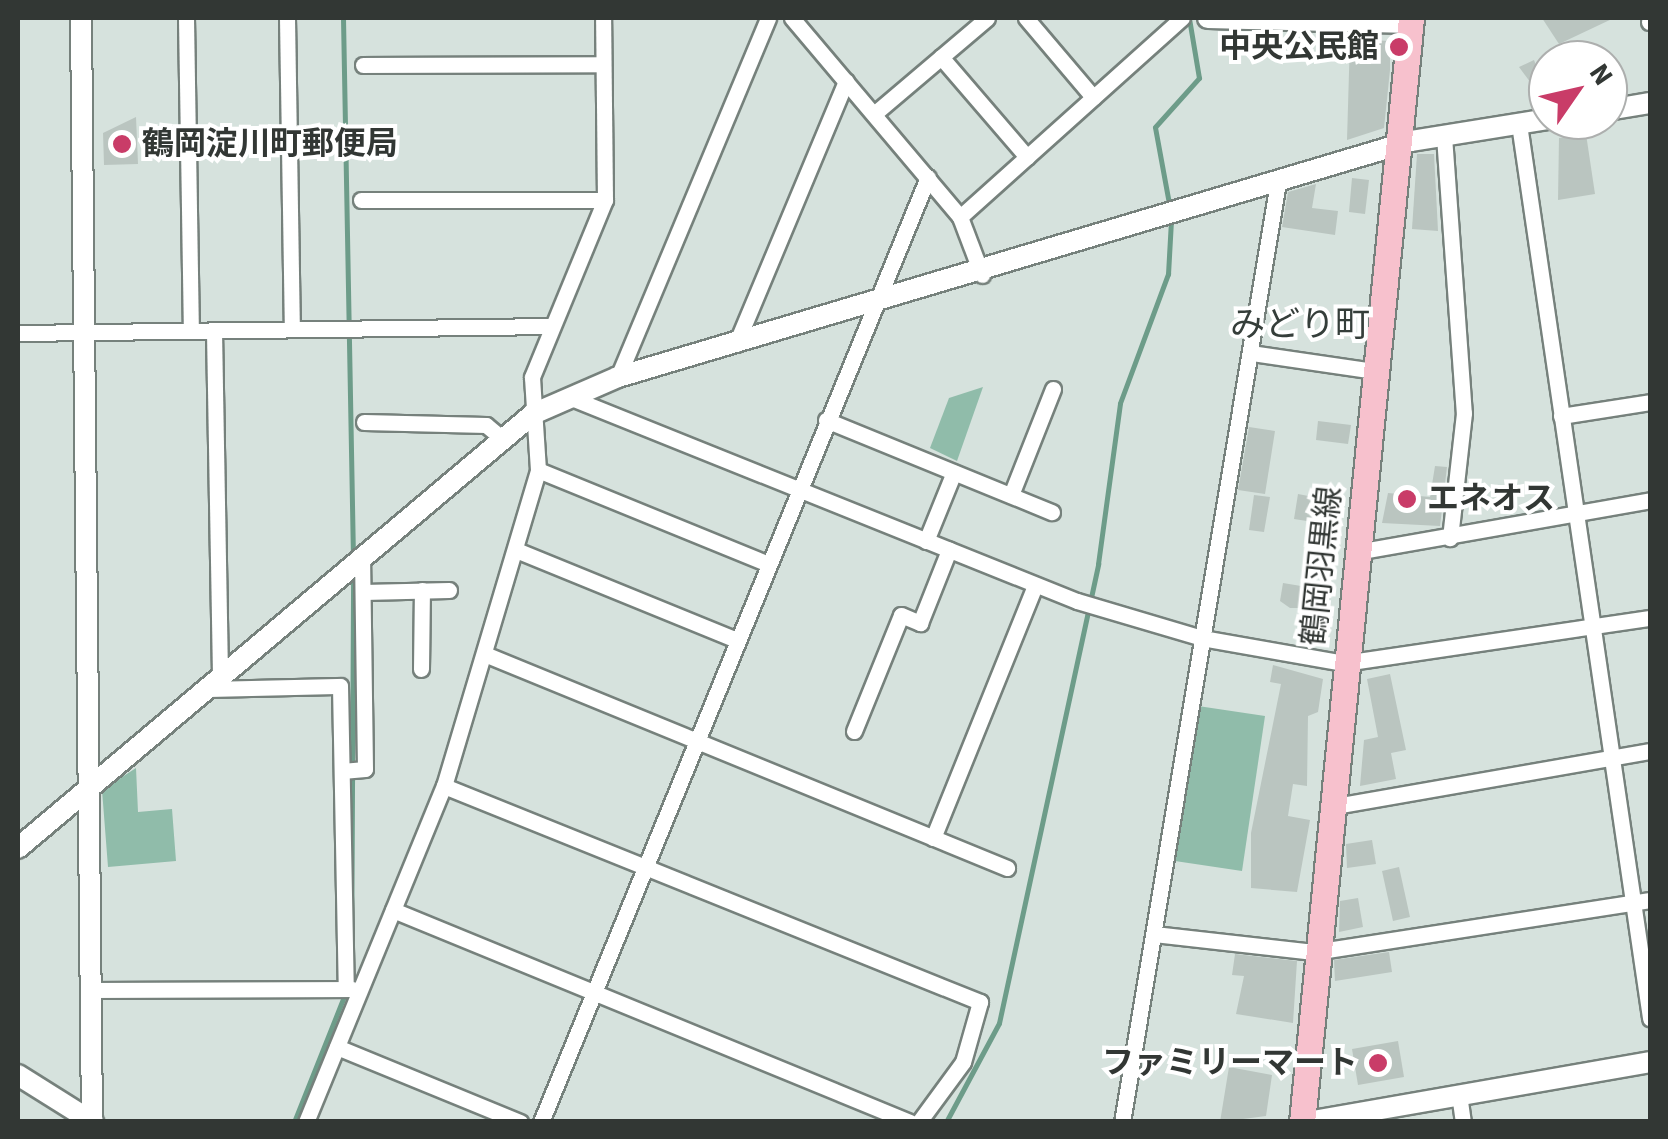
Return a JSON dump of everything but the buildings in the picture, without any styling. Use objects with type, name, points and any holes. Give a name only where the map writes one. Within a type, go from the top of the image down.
[{"type":"main road","name":"鶴岡羽黒線","points":[[1304,1122],[1314,952],[1414,20]]},
{"type":"street","points":[[81,18],[96,990],[92,1121]]},
{"type":"street","points":[[186,18],[192,331]]},
{"type":"street","points":[[287,18],[292,330]]},
{"type":"street","points":[[306,1122],[337,1047],[353,989],[393,910],[444,786],[487,655],[538,470],[532,378],[605,200],[603,18]]},
{"type":"street","points":[[618,377],[768,18]]},
{"type":"street","points":[[793,18],[960,217],[982,275]]},
{"type":"street","points":[[874,114],[986,18]]},
{"type":"street","points":[[1026,18],[1093,97]]},
{"type":"street","points":[[960,217],[1182,18]]},
{"type":"street","points":[[1208,18],[1414,20]]},
{"type":"street","points":[[941,57],[1027,157]]},
{"type":"street","points":[[363,65],[604,64]]},
{"type":"street","points":[[736,344],[846,81]]},
{"type":"street","points":[[18,848],[498,435],[533,414],[618,377],[872,309],[1398,146],[1528,123]]},
{"type":"street","points":[[1518,124],[1650,1018]]},
{"type":"street","points":[[1444,136],[1464,413],[1450,538]]},
{"type":"street","points":[[541,1122],[928,177]]},
{"type":"street","points":[[1122,1122],[1278,182]]},
{"type":"street","points":[[360,200],[605,200]]},
{"type":"street","points":[[18,333],[552,326]]},
{"type":"street","points":[[214,330],[220,673]]},
{"type":"street","points":[[1251,354],[1375,371]]},
{"type":"street","points":[[1010,496],[1054,389]]},
{"type":"street","points":[[569,397],[1077,602],[1202,638],[1344,663],[1650,618]]},
{"type":"street","points":[[1561,416],[1650,402]]},
{"type":"street","points":[[826,420],[1052,512]]},
{"type":"street","points":[[364,422],[486,425],[498,435]]},
{"type":"street","points":[[538,470],[768,564]]},
{"type":"street","points":[[926,541],[954,472]]},
{"type":"street","points":[[1356,552],[1650,500]]},
{"type":"street","points":[[342,770],[365,769],[362,550]]},
{"type":"street","points":[[516,550],[736,640]]},
{"type":"street","points":[[854,731],[901,615],[920,623],[949,550]]},
{"type":"street","points":[[933,838],[1036,585]]},
{"type":"street","points":[[421,669],[422,590]]},
{"type":"street","points":[[363,592],[449,590]]},
{"type":"street","points":[[487,655],[1007,868]]},
{"type":"street","points":[[201,690],[340,686],[353,989]]},
{"type":"street","points":[[1329,807],[1650,751]]},
{"type":"street","points":[[444,786],[646,864],[980,1002],[964,1062],[919,1122]]},
{"type":"street","points":[[1154,934],[1314,952],[1650,900]]},
{"type":"street","points":[[393,910],[910,1122]]},
{"type":"street","points":[[96,990],[353,989]]},
{"type":"street","points":[[337,1047],[520,1122]]},
{"type":"street","points":[[1304,1122],[1650,1062]]},
{"type":"street","points":[[18,1075],[92,1121]]},
{"type":"street","points":[[1459,1094],[1463,1122]]},
{"type":"green space","points":[[983,387],[957,461],[930,448],[949,398]]},
{"type":"green space","points":[[1198,706],[1265,716],[1242,871],[1175,861]]},
{"type":"green space","points":[[136,768],[138,812],[172,809],[176,861],[108,867],[102,790]]},
{"type":"waterway","points":[[343,18],[353,556]]},
{"type":"waterway","points":[[1170,209],[1155,127],[1199,78],[1189,18]]},
{"type":"waterway","points":[[946,1122],[999,1023],[1098,564],[1120,403],[1168,274],[1171,220]]},
{"type":"waterway","points":[[351,979],[353,577]]},
{"type":"waterway","points":[[294,1122],[345,994]]},
{"type":"place","name":"中央公民館","points":[[1399,47]]},
{"type":"place","name":"鶴岡淀川町郵便局","points":[[122,144]]},
{"type":"place","name":"エネオス","points":[[1407,499]]},
{"type":"place","name":"ファミリーマート","points":[[1378,1063]]},
{"type":"district","name":"みどり町","points":[[1300,325]]}]
